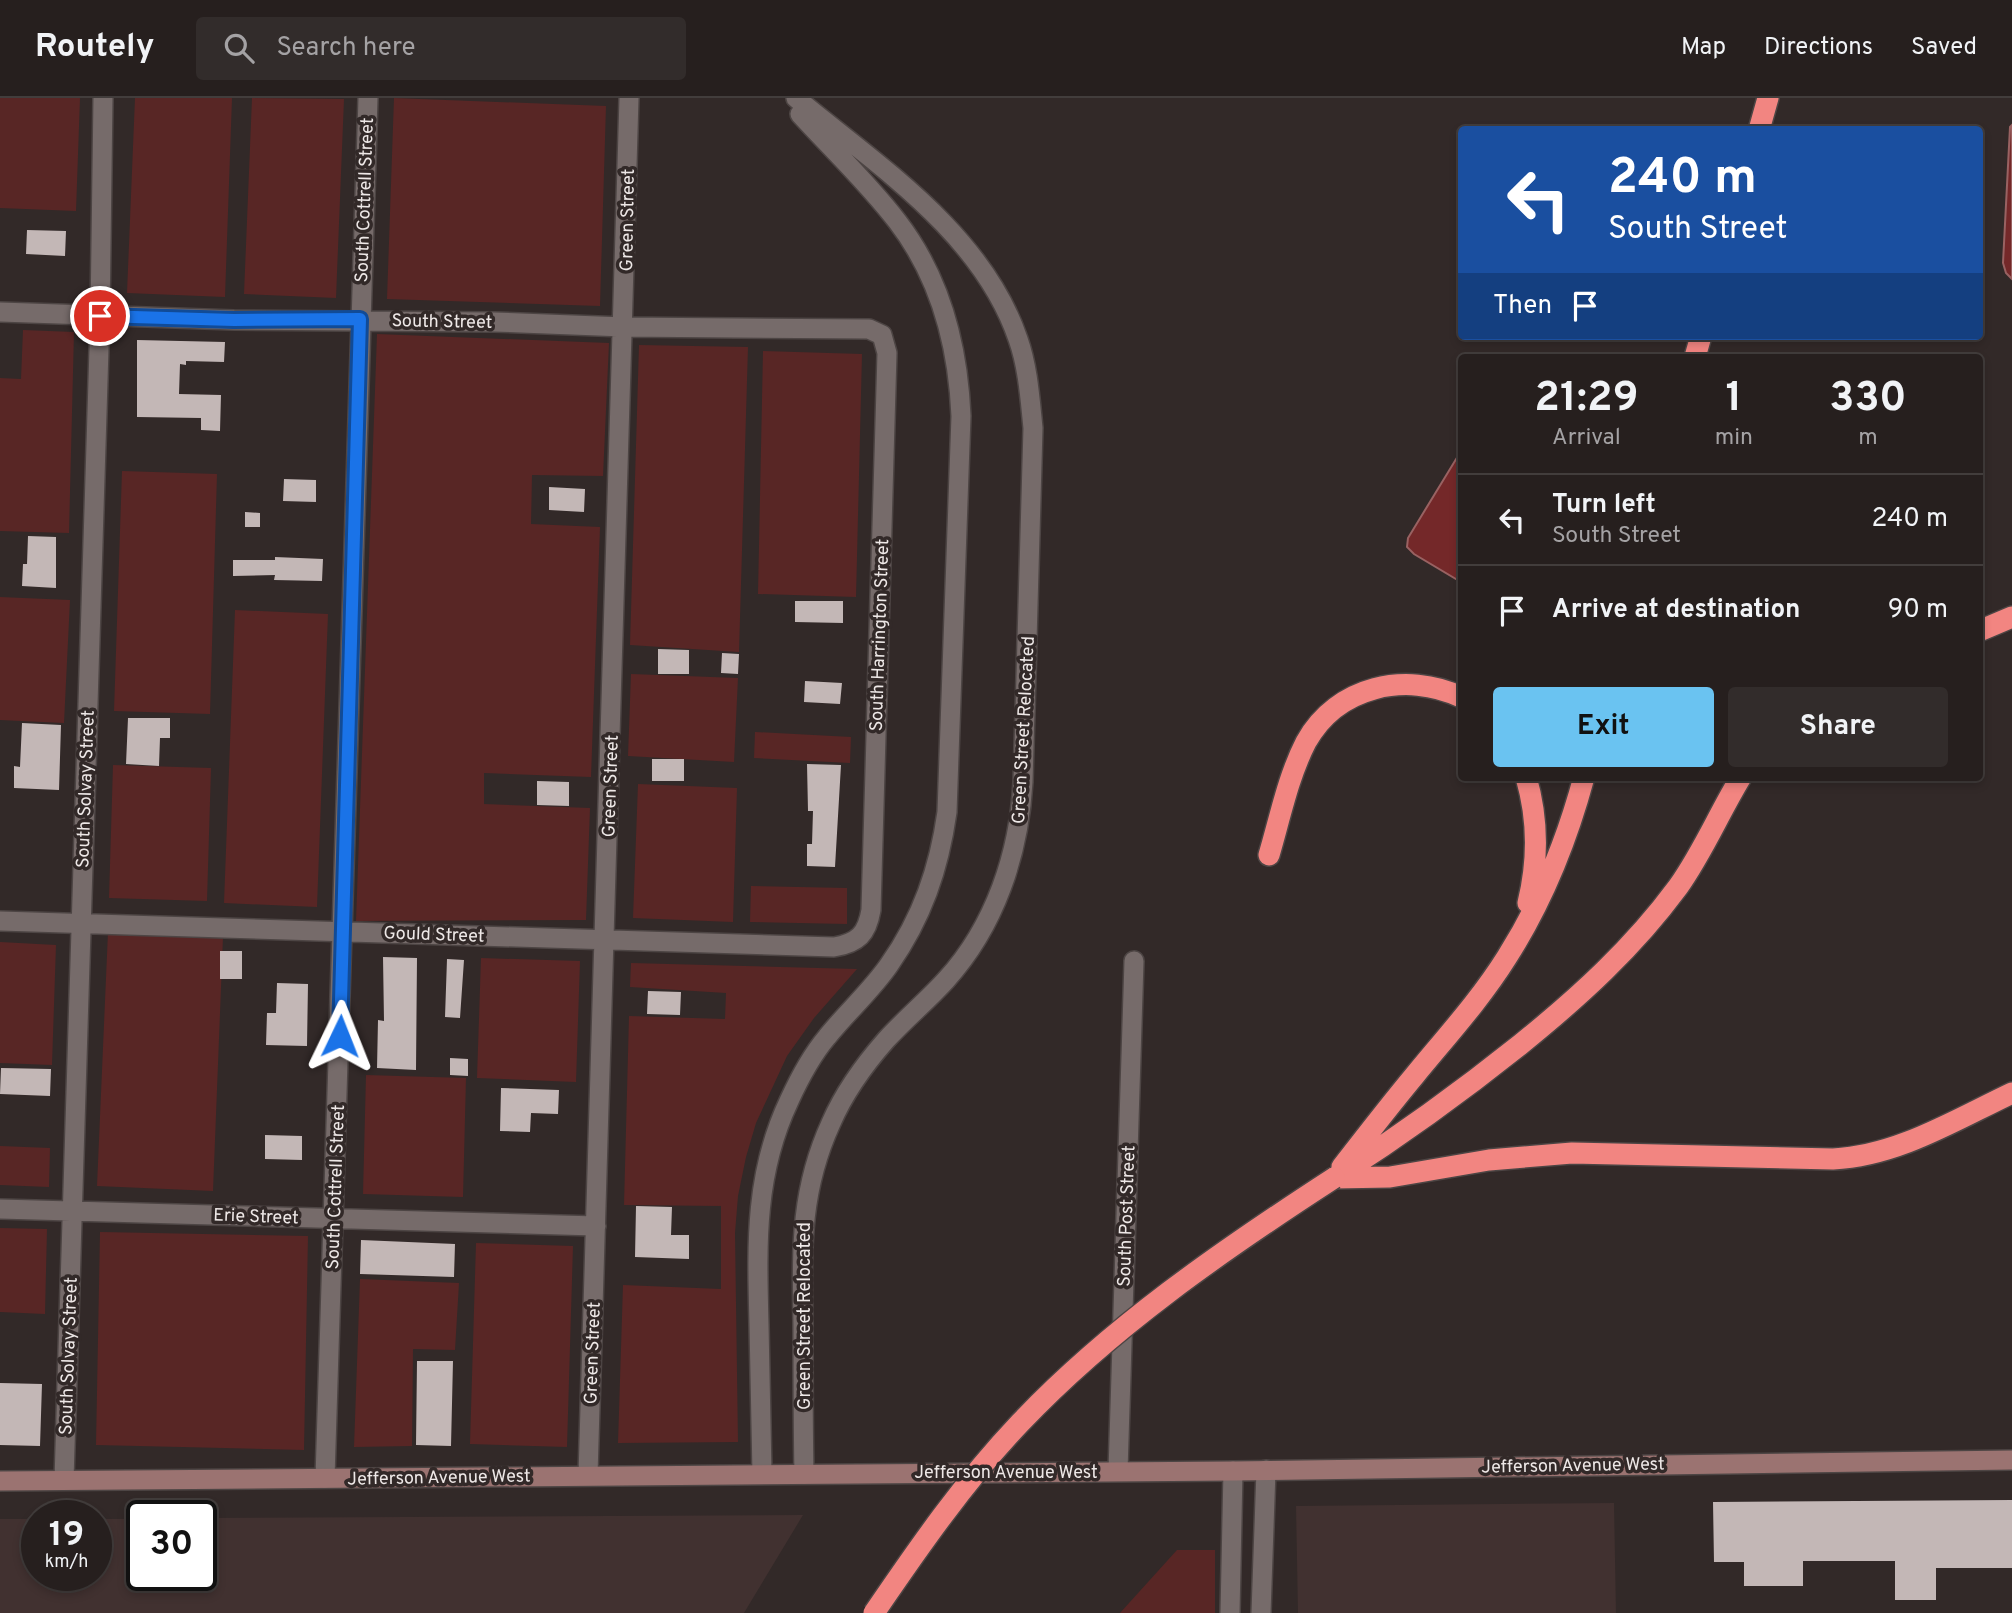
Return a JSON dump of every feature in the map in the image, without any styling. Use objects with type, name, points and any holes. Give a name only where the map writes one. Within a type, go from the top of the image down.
[{"type":"highway","points":[[1760,126],[1768,98]]},
{"type":"highway","points":[[1983,629],[2012,617]]},
{"type":"highway","points":[[1269,855],[1298,760],[1315,728],[1333,710],[1366,691],[1393,684],[1427,685],[1458,696]]},
{"type":"highway","points":[[1516,941],[1530,894],[1535,842],[1532,801],[1527,781]]},
{"type":"highway","points":[[1334,1178],[1402,1089],[1460,1022],[1516,941],[1564,844],[1583,781]]},
{"type":"highway","points":[[874,1613],[965,1485],[1021,1422],[1054,1390],[1146,1310],[1245,1237],[1464,1090],[1607,970],[1662,908],[1690,869],[1739,781]]},
{"type":"highway","points":[[1334,1178],[1390,1177],[1489,1160],[1572,1153],[1833,1159],[1860,1157],[1894,1147],[2012,1093]]},
{"type":"main road","name":"Jefferson Avenue West","points":[[0,1481],[1233,1471],[2012,1460]]},
{"type":"street","name":"South Solvay Street","points":[[64,1480],[100,316],[103,98]]},
{"type":"street","name":"South Cottrell Street","points":[[325,1478],[368,98]]},
{"type":"street","name":"Green Street","points":[[588,1475],[629,98]]},
{"type":"street","points":[[762,1474],[757,1242],[761,1194],[768,1156],[786,1107],[814,1055],[888,966],[911,931],[929,893],[941,851],[947,812],[961,416],[956,362],[946,313],[915,248],[882,203],[785,98]]},
{"type":"street","name":"Green Street Relocated","points":[[796,98],[926,207],[976,261],[1006,310],[1018,339],[1029,387],[1033,428],[1023,782],[1017,838],[1000,890],[969,951],[947,979],[868,1062],[839,1107],[822,1143],[807,1193],[803,1230],[804,1474]]},
{"type":"street","name":"South Street","points":[[0,312],[234,320],[360,319],[624,327],[869,329],[882,335]]},
{"type":"street","name":"South Harrington Street","points":[[864,935],[870,910],[885,435],[887,347],[882,335]]},
{"type":"street","name":"Gould Street","points":[[0,921],[834,947],[853,943],[864,935]]},
{"type":"street","name":"South Post Street","points":[[1118,1472],[1134,961]]},
{"type":"street","name":"Erie Street","points":[[0,1209],[596,1226]]},
{"type":"street","points":[[1261,1613],[1266,1470]]},
{"type":"street","points":[[1230,1613],[1233,1471]]},
{"type":"shaded area","points":[[0,98],[80,98],[76,211],[0,208]]},
{"type":"shaded area","points":[[135,98],[232,98],[225,297],[127,293]]},
{"type":"shaded area","points":[[252,98],[344,99],[336,298],[244,294]]},
{"type":"shaded area","points":[[394,98],[606,106],[600,306],[387,299]]},
{"type":"shaded area","points":[[2012,125],[2012,279],[2006,273],[2003,263]]},
{"type":"shaded area","points":[[23,330],[74,332],[69,533],[0,531],[0,378],[21,379]]},
{"type":"shaded area","points":[[377,334],[609,343],[603,476],[532,475],[531,524],[600,527],[591,777],[484,773],[484,804],[590,808],[586,920],[356,921]]},
{"type":"shaded area","points":[[639,345],[748,347],[739,652],[630,645]]},
{"type":"shaded area","points":[[763,351],[862,354],[856,597],[758,594]]},
{"type":"shaded area","points":[[1458,456],[1458,580],[1414,554],[1407,547],[1408,538]]},
{"type":"shaded area","points":[[122,471],[217,474],[210,714],[114,711]]},
{"type":"shaded area","points":[[0,597],[70,600],[64,723],[0,720]]},
{"type":"shaded area","points":[[235,610],[328,614],[317,907],[224,903]]},
{"type":"shaded area","points":[[631,674],[738,678],[734,762],[628,756]]},
{"type":"shaded area","points":[[755,732],[851,737],[850,763],[754,758]]},
{"type":"shaded area","points":[[113,765],[211,768],[207,901],[109,898]]},
{"type":"shaded area","points":[[638,784],[737,788],[733,922],[633,918]]},
{"type":"shaded area","points":[[751,886],[847,888],[847,924],[750,922]]},
{"type":"shaded area","points":[[108,932],[223,937],[213,1191],[97,1186]]},
{"type":"shaded area","points":[[0,942],[56,945],[52,1065],[0,1063]]},
{"type":"shaded area","points":[[481,958],[580,961],[576,1082],[477,1078]]},
{"type":"shaded area","points":[[631,963],[857,969],[814,1018],[787,1056],[756,1123],[746,1157],[738,1196],[735,1233],[738,1442],[618,1443],[623,1285],[721,1289],[721,1206],[624,1205],[629,1016],[725,1019],[726,993],[630,987]]},
{"type":"shaded area","points":[[366,1075],[466,1078],[463,1197],[363,1194]]},
{"type":"shaded area","points":[[0,1146],[50,1148],[49,1187],[0,1185]]},
{"type":"shaded area","points":[[0,1228],[47,1229],[45,1314],[0,1312]]},
{"type":"shaded area","points":[[100,1232],[308,1236],[304,1450],[96,1445]]},
{"type":"shaded area","points":[[476,1243],[573,1246],[567,1447],[470,1444]]},
{"type":"shaded area","points":[[360,1279],[459,1283],[455,1350],[413,1349],[412,1446],[354,1447]]},
{"type":"shaded area","points":[[1614,1503],[1616,1613],[1298,1613],[1296,1506]]},
{"type":"shaded area","points":[[803,1515],[744,1613],[0,1613],[0,1519],[21,1519],[21,1591],[112,1591],[112,1519],[126,1519],[126,1591],[217,1591],[217,1518]]},
{"type":"shaded area","points":[[1177,1550],[1215,1550],[1215,1613],[1120,1613]]},
{"type":"building","points":[[27,230],[66,231],[65,256],[26,254]]},
{"type":"building","points":[[137,340],[225,342],[224,362],[186,361],[186,365],[180,364],[179,394],[221,395],[220,431],[201,430],[201,418],[137,417]]},
{"type":"building","points":[[284,479],[316,480],[316,502],[283,501]]},
{"type":"building","points":[[549,487],[585,489],[584,512],[549,510]]},
{"type":"building","points":[[245,512],[260,513],[260,527],[245,527]]},
{"type":"building","points":[[28,536],[56,537],[56,588],[22,586],[23,564],[27,564]]},
{"type":"building","points":[[275,557],[323,559],[322,581],[274,580],[275,575],[233,576],[233,560],[275,560]]},
{"type":"building","points":[[795,601],[843,601],[843,623],[795,622]]},
{"type":"building","points":[[658,649],[689,650],[689,674],[658,674]]},
{"type":"building","points":[[722,653],[739,654],[738,674],[721,673]]},
{"type":"building","points":[[805,681],[842,683],[840,704],[804,702]]},
{"type":"building","points":[[128,718],[170,718],[170,738],[160,738],[159,766],[126,764]]},
{"type":"building","points":[[22,723],[61,725],[59,790],[14,788],[14,766],[20,767]]},
{"type":"building","points":[[652,759],[684,759],[684,781],[652,781]]},
{"type":"building","points":[[807,764],[841,765],[835,867],[807,866],[807,844],[812,844],[813,811],[808,811]]},
{"type":"building","points":[[537,781],[569,782],[569,806],[537,805]]},
{"type":"building","points":[[220,951],[242,951],[242,979],[220,979]]},
{"type":"building","points":[[383,957],[417,958],[416,1070],[377,1068],[378,1020],[384,1021]]},
{"type":"building","points":[[447,959],[464,960],[460,1018],[445,1017]]},
{"type":"building","points":[[277,983],[308,984],[307,1046],[266,1045],[267,1013],[276,1013]]},
{"type":"building","points":[[648,991],[681,992],[680,1015],[647,1014]]},
{"type":"building","points":[[450,1058],[468,1059],[468,1076],[450,1075]]},
{"type":"building","points":[[1,1068],[51,1069],[50,1096],[0,1094]]},
{"type":"building","points":[[501,1088],[559,1090],[558,1114],[531,1113],[530,1132],[500,1131]]},
{"type":"building","points":[[265,1135],[302,1136],[302,1160],[265,1159]]},
{"type":"building","points":[[636,1206],[672,1207],[671,1235],[689,1235],[689,1259],[635,1257]]},
{"type":"building","points":[[361,1240],[455,1244],[454,1277],[360,1274]]},
{"type":"building","points":[[417,1361],[453,1361],[451,1446],[416,1445]]},
{"type":"building","points":[[0,1383],[42,1384],[40,1446],[0,1445]]},
{"type":"building","points":[[2012,1500],[2012,1568],[1936,1568],[1936,1600],[1895,1600],[1895,1561],[1803,1561],[1803,1586],[1744,1586],[1744,1562],[1714,1562],[1713,1502]]},
{"type":"route","points":[[100,316],[234,320],[360,319],[340,1036]]}]
